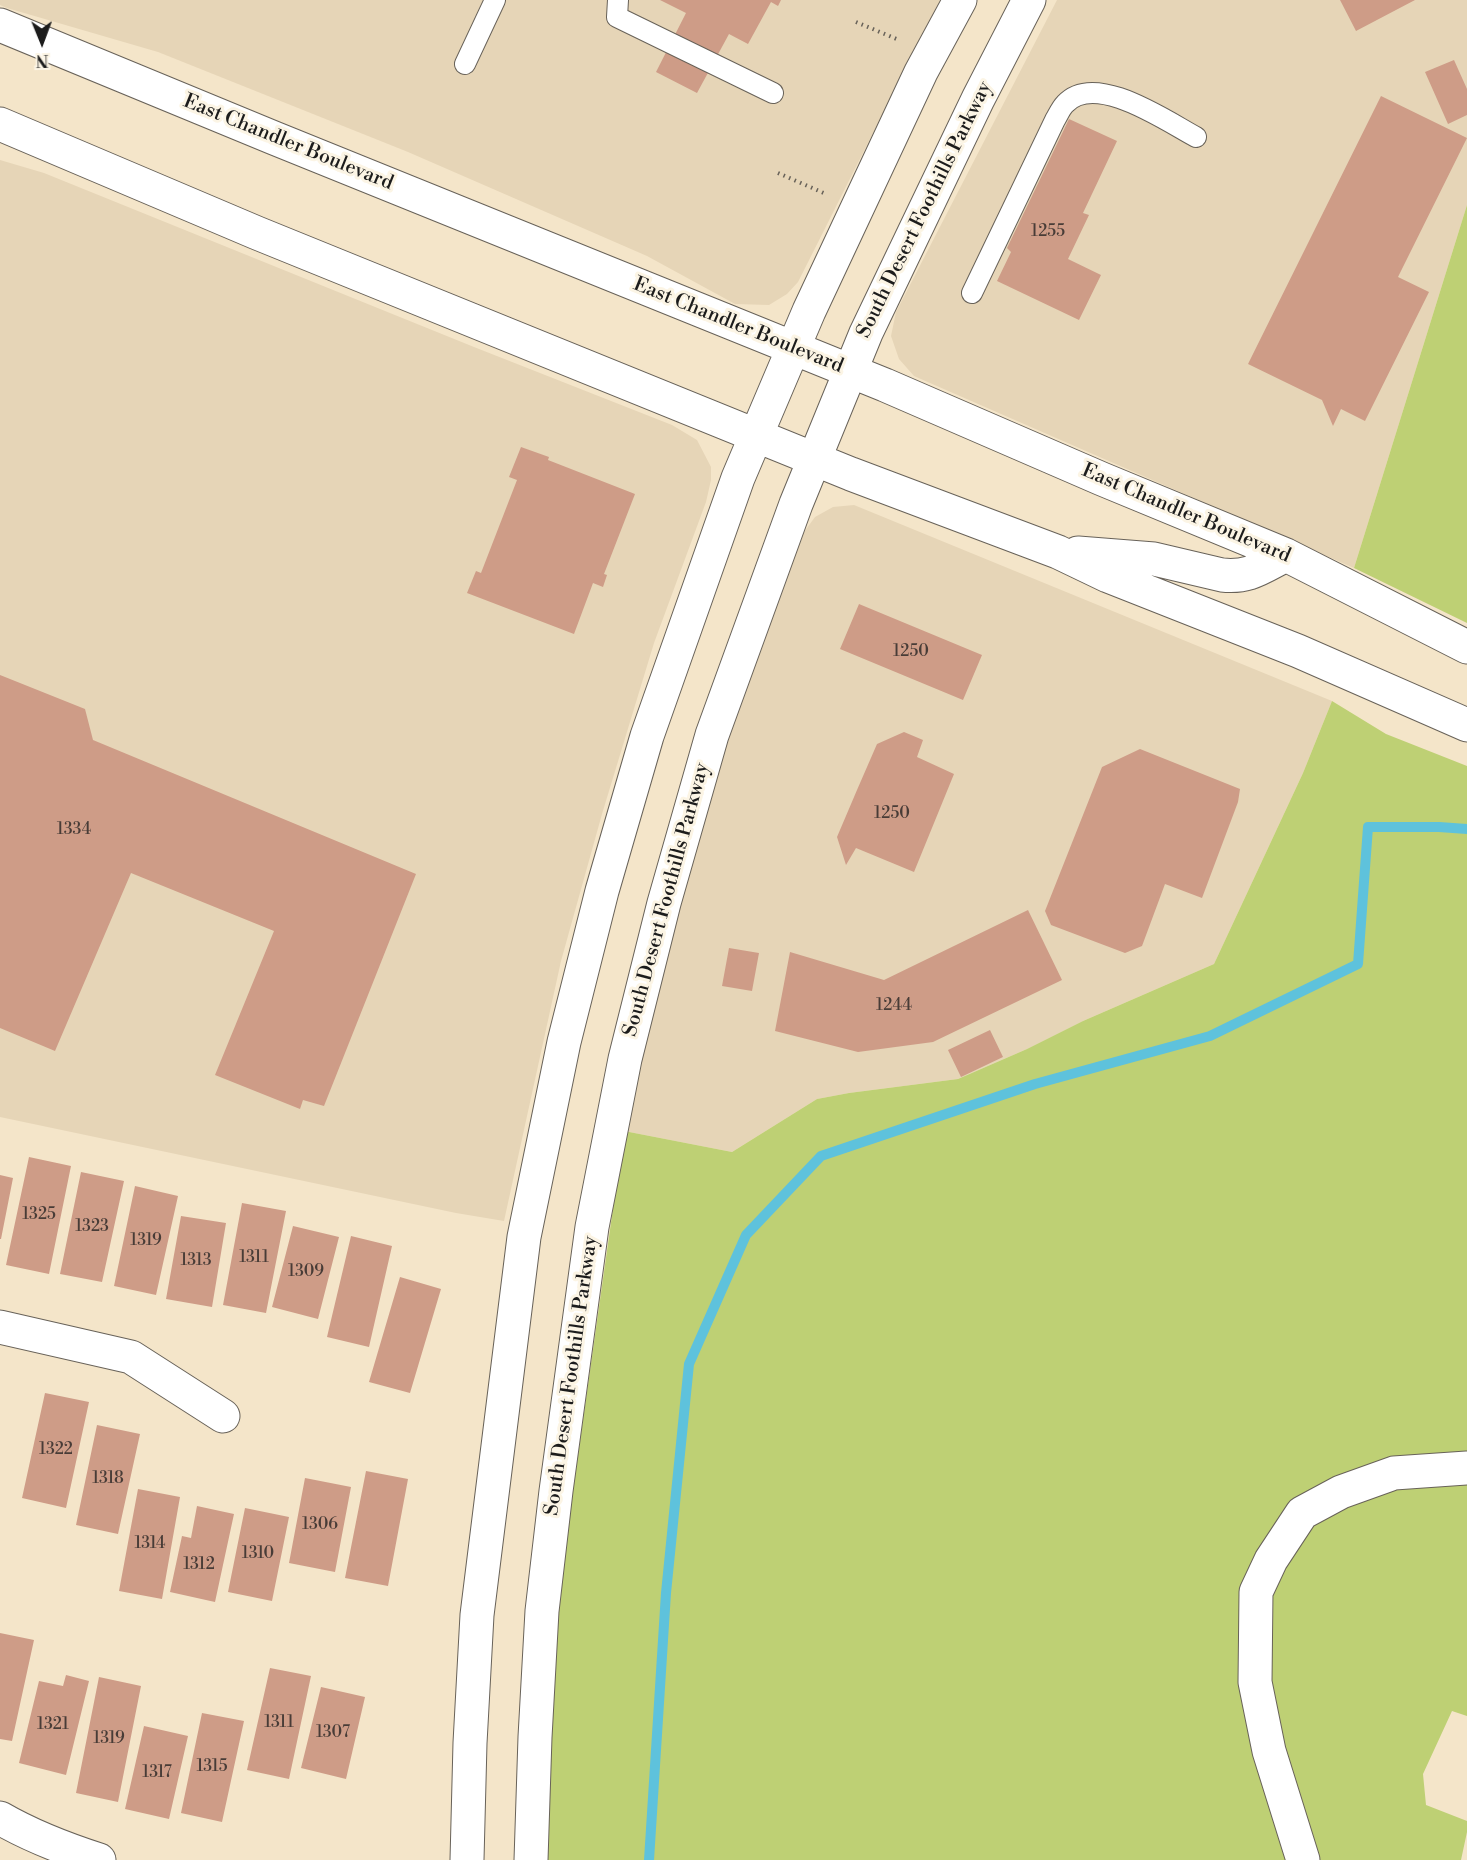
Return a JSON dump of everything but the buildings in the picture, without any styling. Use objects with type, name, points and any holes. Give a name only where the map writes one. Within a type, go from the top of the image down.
[{"type":"street","points":[[467,1860],[477,1615],[524,1237],[564,1042],[605,880],[647,736],[755,435],[792,348],[918,78],[960,0]]},
{"type":"street","name":"South Desert Foothills Parkway","points":[[531,1860],[542,1611],[592,1227],[625,1059],[664,903],[711,735],[814,459],[866,333],[978,99],[1029,0]]},
{"type":"street","name":"East Chandler Boulevard","points":[[0,25],[850,371],[1286,555],[1467,647]]},
{"type":"street","points":[[0,124],[257,233],[814,459],[1058,552],[1108,576],[1298,651],[1467,725]]},
{"type":"street","points":[[1058,552],[1154,559],[1233,576],[1247,575],[1286,555]]},
{"type":"street","points":[[0,1327],[131,1357],[223,1416]]},
{"type":"street","points":[[1303,1860],[1269,1751],[1255,1682],[1256,1592],[1271,1560],[1302,1513],[1341,1492],[1394,1473],[1467,1468]]},
{"type":"street","points":[[0,1818],[15,1827],[99,1860]]},
{"type":"lane","points":[[465,64],[495,0]]},
{"type":"lane","points":[[618,0],[617,17],[773,93]]},
{"type":"lane","points":[[972,293],[1055,120],[1066,103],[1080,95],[1096,93],[1125,99],[1196,137]]},
{"type":"path","points":[[856,22],[899,40]]},
{"type":"path","points":[[778,173],[832,197]]},
{"type":"shaded area","points":[[0,0],[940,0],[798,282],[787,294],[769,305],[735,304],[647,256],[408,152],[158,52],[7,8],[0,5]]},
{"type":"shaded area","points":[[1057,0],[1467,0],[1467,205],[1354,568],[914,376],[899,359],[891,336],[896,312]]},
{"type":"shaded area","points":[[0,160],[44,173],[672,425],[697,440],[711,467],[711,480],[706,502],[654,643],[602,814],[561,961],[504,1221],[456,1213],[0,1117]]},
{"type":"shaded area","points":[[854,505],[1332,701],[1303,773],[1214,964],[958,1079],[817,1099],[732,1152],[624,1131],[664,964],[725,747],[804,532],[815,517],[833,507]]},
{"type":"green space","points":[[1467,205],[1467,623],[1354,568]]},
{"type":"green space","points":[[1332,701],[1386,734],[1467,766],[1467,1716],[1452,1711],[1423,1774],[1426,1805],[1467,1821],[1461,1860],[543,1860],[558,1596],[624,1131],[732,1152],[817,1099],[958,1079],[1214,964],[1303,773]]},
{"type":"waterway","points":[[649,1860],[666,1593],[689,1364],[746,1235],[821,1156],[1035,1084],[1210,1036],[1358,964],[1368,827],[1467,829]]}]
